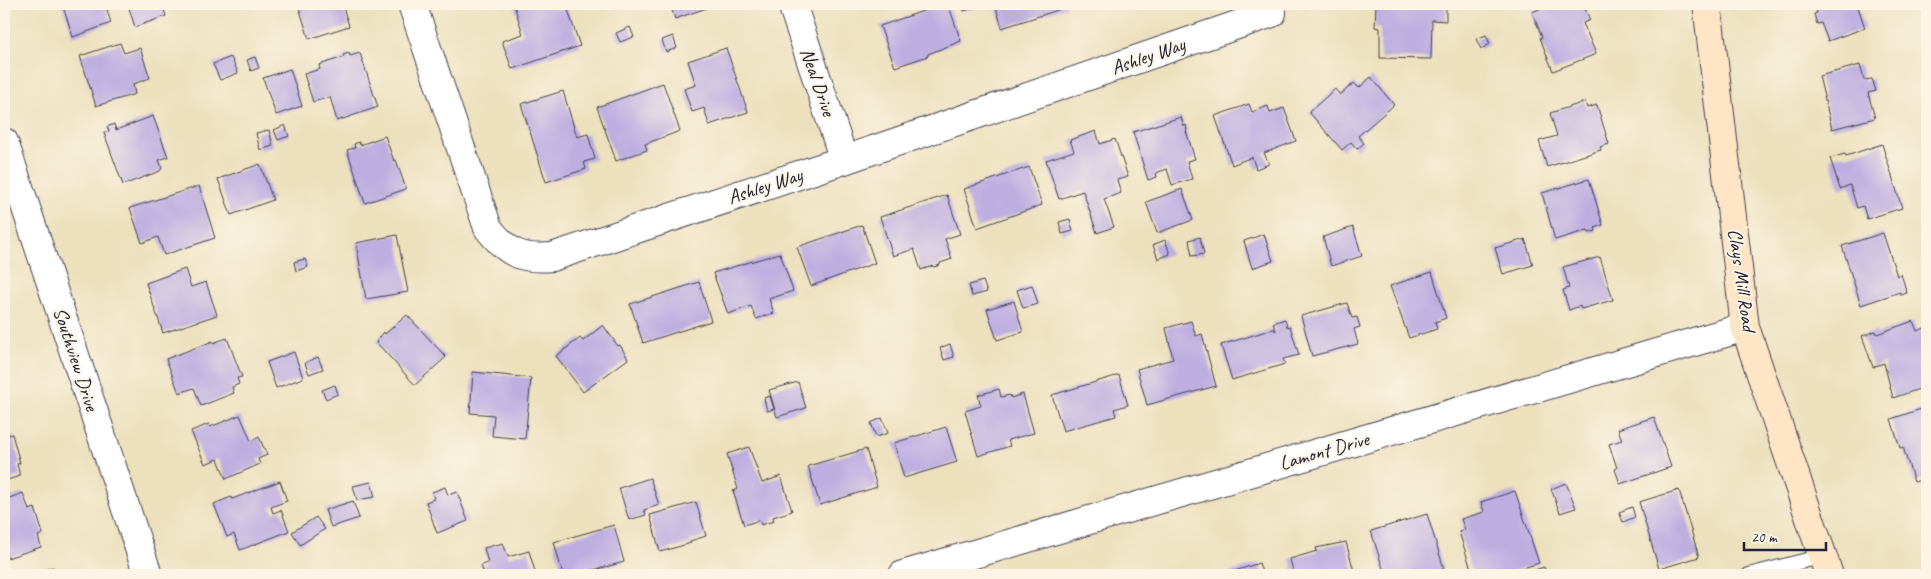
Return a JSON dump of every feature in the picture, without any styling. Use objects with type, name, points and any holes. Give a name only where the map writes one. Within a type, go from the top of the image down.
[{"type":"main road","name":"Clays Mill Road","points":[[1707,4],[1745,327],[1826,566]]},
{"type":"street","name":"Ashley Way","points":[[412,4],[488,228],[502,245],[516,254],[539,258],[552,257],[844,160],[1272,13]]},
{"type":"street","name":"Neal Drive","points":[[792,4],[844,160]]},
{"type":"street","name":"Southview Drive","points":[[4,142],[148,575]]},
{"type":"street","name":"Lamont Drive","points":[[903,575],[1745,327]]},
{"type":"lane","points":[[1749,575],[1826,566]]},
{"type":"building","points":[[62,4],[123,4],[107,10],[111,23],[73,37]]},
{"type":"building","points":[[162,4],[166,16],[135,27],[128,5]]},
{"type":"building","points":[[298,4],[342,4],[349,26],[309,39]]},
{"type":"building","points":[[566,4],[580,46],[512,69],[502,41],[523,34],[514,5]]},
{"type":"building","points":[[670,4],[712,4],[712,6],[675,19]]},
{"type":"building","points":[[943,4],[948,4],[961,41],[928,54],[928,56],[895,67],[880,26]]},
{"type":"building","points":[[961,4],[976,4],[977,7],[964,11]]},
{"type":"building","points":[[995,4],[1066,4],[1067,7],[1002,28]]},
{"type":"building","points":[[1376,4],[1446,4],[1446,21],[1432,20],[1431,59],[1380,58],[1380,28],[1375,27]]},
{"type":"building","points":[[1547,4],[1583,4],[1590,20],[1583,23],[1596,54],[1553,71],[1532,12],[1547,6]]},
{"type":"building","points":[[1814,4],[1857,4],[1865,28],[1828,41],[1821,23],[1817,24],[1814,14],[1817,13]]},
{"type":"building","points":[[630,27],[634,37],[620,42],[616,33]]},
{"type":"building","points":[[1486,35],[1490,44],[1481,49],[1476,39]]},
{"type":"building","points":[[673,36],[677,48],[666,52],[662,40]]},
{"type":"building","points":[[120,43],[124,53],[140,48],[150,78],[133,84],[135,94],[96,106],[80,56]]},
{"type":"building","points":[[726,48],[748,112],[709,125],[704,108],[692,112],[684,89],[696,85],[688,61]]},
{"type":"building","points":[[349,53],[350,56],[360,53],[378,107],[337,121],[330,97],[313,102],[304,74],[320,69],[319,65],[344,57],[343,55]]},
{"type":"building","points":[[231,57],[238,73],[220,80],[213,64]]},
{"type":"building","points":[[255,57],[259,68],[251,71],[247,60]]},
{"type":"building","points":[[1860,65],[1864,80],[1872,79],[1876,91],[1868,93],[1875,118],[1832,129],[1819,76]]},
{"type":"building","points":[[290,69],[302,106],[276,115],[263,78]]},
{"type":"building","points":[[1371,77],[1394,105],[1358,136],[1364,143],[1357,149],[1351,142],[1342,150],[1309,112],[1335,89],[1340,95],[1354,83],[1359,88]]},
{"type":"building","points":[[663,83],[680,131],[645,144],[647,150],[616,161],[597,107]]},
{"type":"building","points":[[563,91],[577,137],[588,134],[595,159],[584,162],[586,169],[546,182],[521,104]]},
{"type":"building","points":[[1585,102],[1587,108],[1597,105],[1609,144],[1600,147],[1601,150],[1547,167],[1539,141],[1557,136],[1550,113]]},
{"type":"building","points":[[1249,104],[1252,112],[1268,106],[1270,113],[1284,108],[1296,141],[1264,153],[1269,164],[1256,169],[1252,157],[1232,165],[1215,116]]},
{"type":"building","points":[[153,116],[168,157],[159,160],[162,168],[160,171],[123,185],[104,133],[109,131],[107,127],[114,124],[116,130]]},
{"type":"building","points":[[1181,117],[1184,126],[1186,125],[1186,131],[1195,159],[1187,161],[1192,179],[1172,185],[1167,169],[1156,173],[1157,177],[1148,180],[1133,132]]},
{"type":"building","points":[[285,125],[289,136],[278,140],[274,130]]},
{"type":"building","points":[[269,130],[273,146],[260,150],[256,133]]},
{"type":"building","points":[[1096,131],[1100,144],[1115,139],[1128,177],[1117,180],[1121,193],[1104,199],[1114,227],[1097,233],[1083,191],[1059,199],[1046,160],[1074,151],[1070,140]]},
{"type":"building","points":[[385,136],[406,189],[365,203],[347,150],[355,148],[354,144],[359,142],[360,145]]},
{"type":"building","points":[[1882,144],[1902,208],[1867,219],[1863,206],[1857,208],[1850,185],[1840,189],[1830,158],[1845,154],[1846,156]]},
{"type":"building","points":[[260,164],[273,200],[231,215],[218,179]]},
{"type":"building","points":[[1029,167],[1042,205],[977,228],[964,189]]},
{"type":"building","points":[[1589,179],[1603,225],[1595,228],[1596,231],[1589,233],[1588,230],[1555,240],[1542,193]]},
{"type":"building","points":[[199,186],[215,238],[164,255],[158,237],[142,243],[130,208]]},
{"type":"building","points":[[1182,189],[1193,220],[1157,233],[1146,202]]},
{"type":"building","points":[[947,195],[960,234],[945,239],[952,259],[940,263],[940,265],[921,270],[914,249],[893,256],[880,217]]},
{"type":"building","points":[[1070,219],[1073,231],[1062,234],[1059,222]]},
{"type":"building","points":[[862,225],[875,263],[811,286],[797,247]]},
{"type":"building","points":[[1353,227],[1362,256],[1331,266],[1323,237]]},
{"type":"building","points":[[1883,233],[1897,276],[1901,274],[1907,293],[1900,295],[1900,292],[1861,305],[1842,246]]},
{"type":"building","points":[[1264,234],[1273,261],[1252,268],[1244,241]]},
{"type":"building","points":[[397,235],[408,292],[366,299],[356,243]]},
{"type":"building","points":[[1200,237],[1204,254],[1192,256],[1189,240]]},
{"type":"building","points":[[1525,239],[1533,265],[1503,274],[1495,248]]},
{"type":"building","points":[[1165,240],[1170,254],[1158,259],[1153,245]]},
{"type":"building","points":[[780,253],[793,291],[769,299],[774,313],[756,319],[751,306],[728,314],[713,273]]},
{"type":"building","points":[[1600,257],[1613,300],[1581,309],[1580,306],[1569,310],[1563,290],[1569,288],[1563,267]]},
{"type":"building","points":[[305,259],[308,267],[296,271],[294,262]]},
{"type":"building","points":[[185,269],[191,287],[206,282],[217,315],[163,333],[146,283]]},
{"type":"building","points":[[1432,272],[1446,318],[1435,322],[1437,329],[1409,338],[1390,286]]},
{"type":"building","points":[[983,281],[987,292],[972,296],[969,285]]},
{"type":"building","points":[[699,282],[711,321],[643,343],[630,304]]},
{"type":"building","points":[[1032,285],[1038,304],[1023,308],[1017,290]]},
{"type":"building","points":[[1014,301],[1023,332],[997,340],[987,309]]},
{"type":"building","points":[[1347,303],[1352,318],[1357,317],[1360,327],[1354,329],[1358,344],[1312,356],[1301,316]]},
{"type":"building","points":[[407,315],[446,357],[415,385],[376,342],[384,332],[385,334]]},
{"type":"building","points":[[1285,319],[1287,327],[1290,326],[1299,355],[1283,359],[1285,364],[1232,380],[1221,345],[1273,329],[1276,331],[1273,323]]},
{"type":"building","points":[[1191,321],[1196,336],[1202,334],[1216,386],[1147,405],[1137,369],[1173,359],[1166,328]]},
{"type":"building","points":[[1913,321],[1917,331],[1927,327],[1927,358],[1925,359],[1927,371],[1921,373],[1925,387],[1893,398],[1884,363],[1873,367],[1862,336],[1876,331],[1877,334]]},
{"type":"building","points":[[603,325],[618,346],[620,345],[628,359],[583,392],[556,356],[580,338],[583,341]]},
{"type":"building","points":[[227,338],[242,377],[237,378],[239,384],[232,387],[234,393],[201,406],[194,388],[179,393],[166,359],[213,341],[213,343]]},
{"type":"building","points":[[950,344],[954,357],[944,360],[940,348]]},
{"type":"building","points":[[294,352],[303,378],[276,388],[267,362]]},
{"type":"building","points":[[318,357],[323,369],[309,374],[305,363]]},
{"type":"building","points":[[473,372],[531,378],[525,439],[492,436],[494,415],[470,413]]},
{"type":"building","points":[[1119,375],[1128,405],[1114,409],[1116,416],[1063,431],[1052,395]]},
{"type":"building","points":[[798,382],[806,408],[777,417],[769,390]]},
{"type":"building","points":[[335,385],[338,394],[326,399],[322,390]]},
{"type":"building","points":[[999,389],[1001,397],[1010,395],[1011,398],[1023,394],[1034,433],[1008,440],[1010,446],[978,456],[965,411],[981,406],[978,395]]},
{"type":"building","points":[[770,396],[774,409],[767,411],[764,398]]},
{"type":"building","points":[[1927,407],[1927,478],[1914,482],[1903,447],[1900,448],[1891,419]]},
{"type":"building","points":[[240,415],[251,441],[259,437],[267,455],[258,459],[260,464],[226,479],[218,459],[205,464],[191,431],[209,424],[210,427]]},
{"type":"building","points":[[1654,417],[1671,467],[1620,484],[1609,444],[1622,440],[1618,429]]},
{"type":"building","points":[[882,418],[888,433],[876,437],[871,423]]},
{"type":"building","points":[[4,425],[7,435],[12,434],[20,463],[17,464],[20,476],[4,481]]},
{"type":"building","points":[[946,427],[957,462],[904,478],[894,443]]},
{"type":"building","points":[[749,447],[762,483],[781,476],[792,511],[773,517],[774,521],[761,525],[760,520],[744,525],[733,491],[738,489],[727,454]]},
{"type":"building","points":[[866,449],[877,487],[820,505],[808,466]]},
{"type":"building","points":[[650,478],[659,505],[644,510],[646,515],[629,520],[619,488]]},
{"type":"building","points":[[280,481],[287,501],[271,507],[273,513],[281,510],[289,531],[240,550],[234,534],[227,537],[214,504]]},
{"type":"building","points":[[371,482],[375,497],[357,500],[353,486]]},
{"type":"building","points":[[1566,483],[1576,508],[1560,513],[1551,489]]},
{"type":"building","points":[[445,487],[448,495],[457,492],[468,521],[437,533],[426,502],[434,499],[432,492]]},
{"type":"building","points":[[1679,490],[1699,557],[1659,569],[1639,502]]},
{"type":"building","points":[[1515,491],[1539,563],[1500,575],[1473,575],[1459,532],[1465,530],[1461,519],[1484,512],[1481,502]]},
{"type":"building","points":[[23,493],[29,510],[35,508],[43,534],[38,536],[41,547],[7,558],[4,548],[4,500]]},
{"type":"building","points":[[353,501],[359,518],[331,527],[325,510]]},
{"type":"building","points":[[696,502],[706,536],[690,541],[691,543],[660,552],[650,515]]},
{"type":"building","points":[[1632,507],[1635,517],[1623,522],[1619,512]]},
{"type":"building","points":[[1427,514],[1444,569],[1422,575],[1385,575],[1371,531]]},
{"type":"building","points":[[316,517],[325,529],[300,545],[292,532]]},
{"type":"building","points":[[614,525],[624,562],[575,575],[563,575],[554,542]]},
{"type":"building","points":[[1346,542],[1355,575],[1294,575],[1290,559],[1317,551],[1316,548]]},
{"type":"building","points":[[503,543],[508,557],[529,551],[536,575],[484,575],[481,565],[488,563],[484,548]]},
{"type":"building","points":[[1259,563],[1263,575],[1223,575]]},
{"type":"building","points":[[53,567],[56,575],[29,575]]},
{"type":"building","points":[[1544,567],[1547,575],[1519,575]]}]
